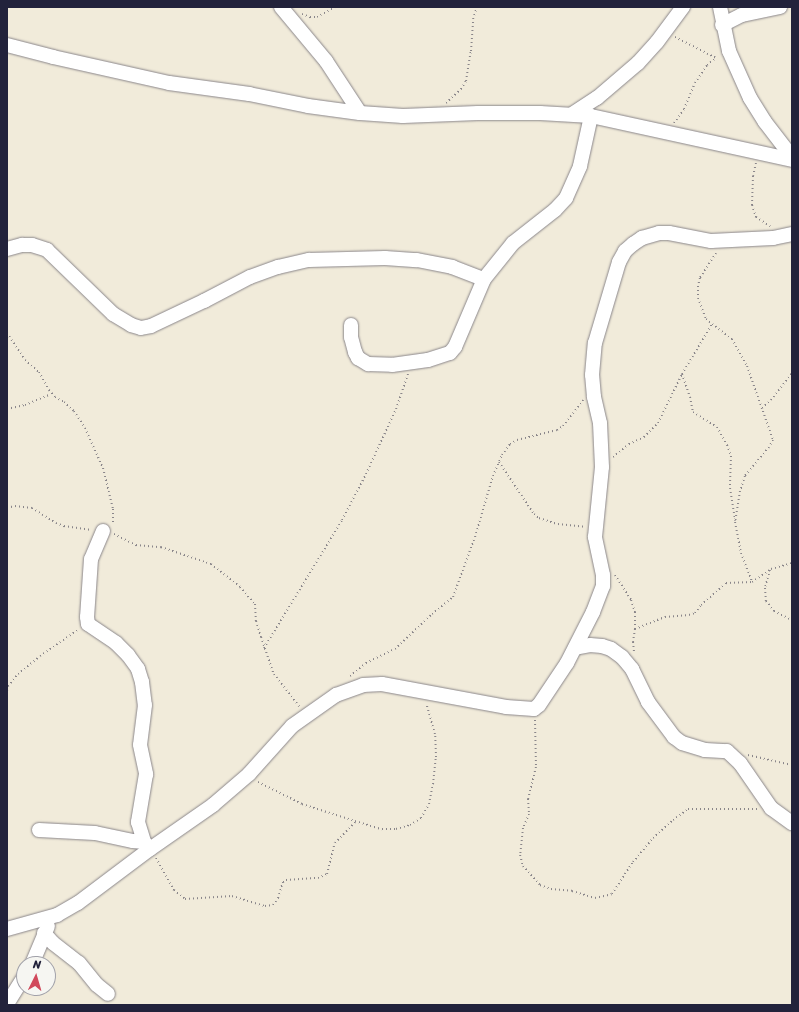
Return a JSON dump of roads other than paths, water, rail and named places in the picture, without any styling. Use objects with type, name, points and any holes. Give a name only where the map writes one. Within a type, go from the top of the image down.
[{"type":"street","points":[[572,114],[597,98],[638,63],[666,31],[683,7]]},
{"type":"street","points":[[720,7],[722,25],[733,60],[750,98],[765,122],[792,159]]},
{"type":"street","points":[[722,25],[742,15],[780,7]]},
{"type":"street","points":[[282,8],[326,61],[360,113]]},
{"type":"street","points":[[7,45],[169,83],[360,113],[403,116],[433,114],[540,113],[591,116],[792,159]]},
{"type":"street","points":[[351,326],[351,337],[358,358],[368,364],[410,363],[428,360],[450,353],[455,346],[484,280],[514,244],[555,210],[566,198],[580,166],[591,116]]},
{"type":"street","points":[[7,929],[57,915],[78,903],[147,846],[214,805],[249,774],[292,726],[336,695],[363,685],[382,684],[474,702],[506,707],[534,709],[547,694],[575,648],[595,606],[602,586],[603,576],[596,548],[596,528],[602,467],[600,423],[592,375],[596,343],[619,262],[625,251],[642,238],[658,233],[669,233],[699,240],[721,241],[773,238],[792,234]]},
{"type":"street","points":[[7,249],[22,245],[32,245],[47,250],[113,314],[131,325],[141,328],[151,326],[192,307],[250,277],[278,267],[309,260],[385,258],[417,260],[452,268],[484,280]]},
{"type":"street","points":[[111,529],[91,559],[87,610],[88,624],[116,643],[128,655],[138,669],[142,682],[145,705],[140,745],[146,774],[138,822],[147,846]]},
{"type":"street","points":[[575,648],[590,645],[602,646],[611,649],[622,657],[632,669],[648,702],[674,737],[682,743],[705,750],[727,752],[740,763],[771,808],[792,823]]},
{"type":"street","points":[[39,830],[95,833],[147,846]]},
{"type":"street","points":[[35,956],[44,933],[57,915]]},
{"type":"street","points":[[44,933],[53,943],[79,963],[97,985],[108,994]]},
{"type":"street","points":[[7,1004],[16,990]]}]
